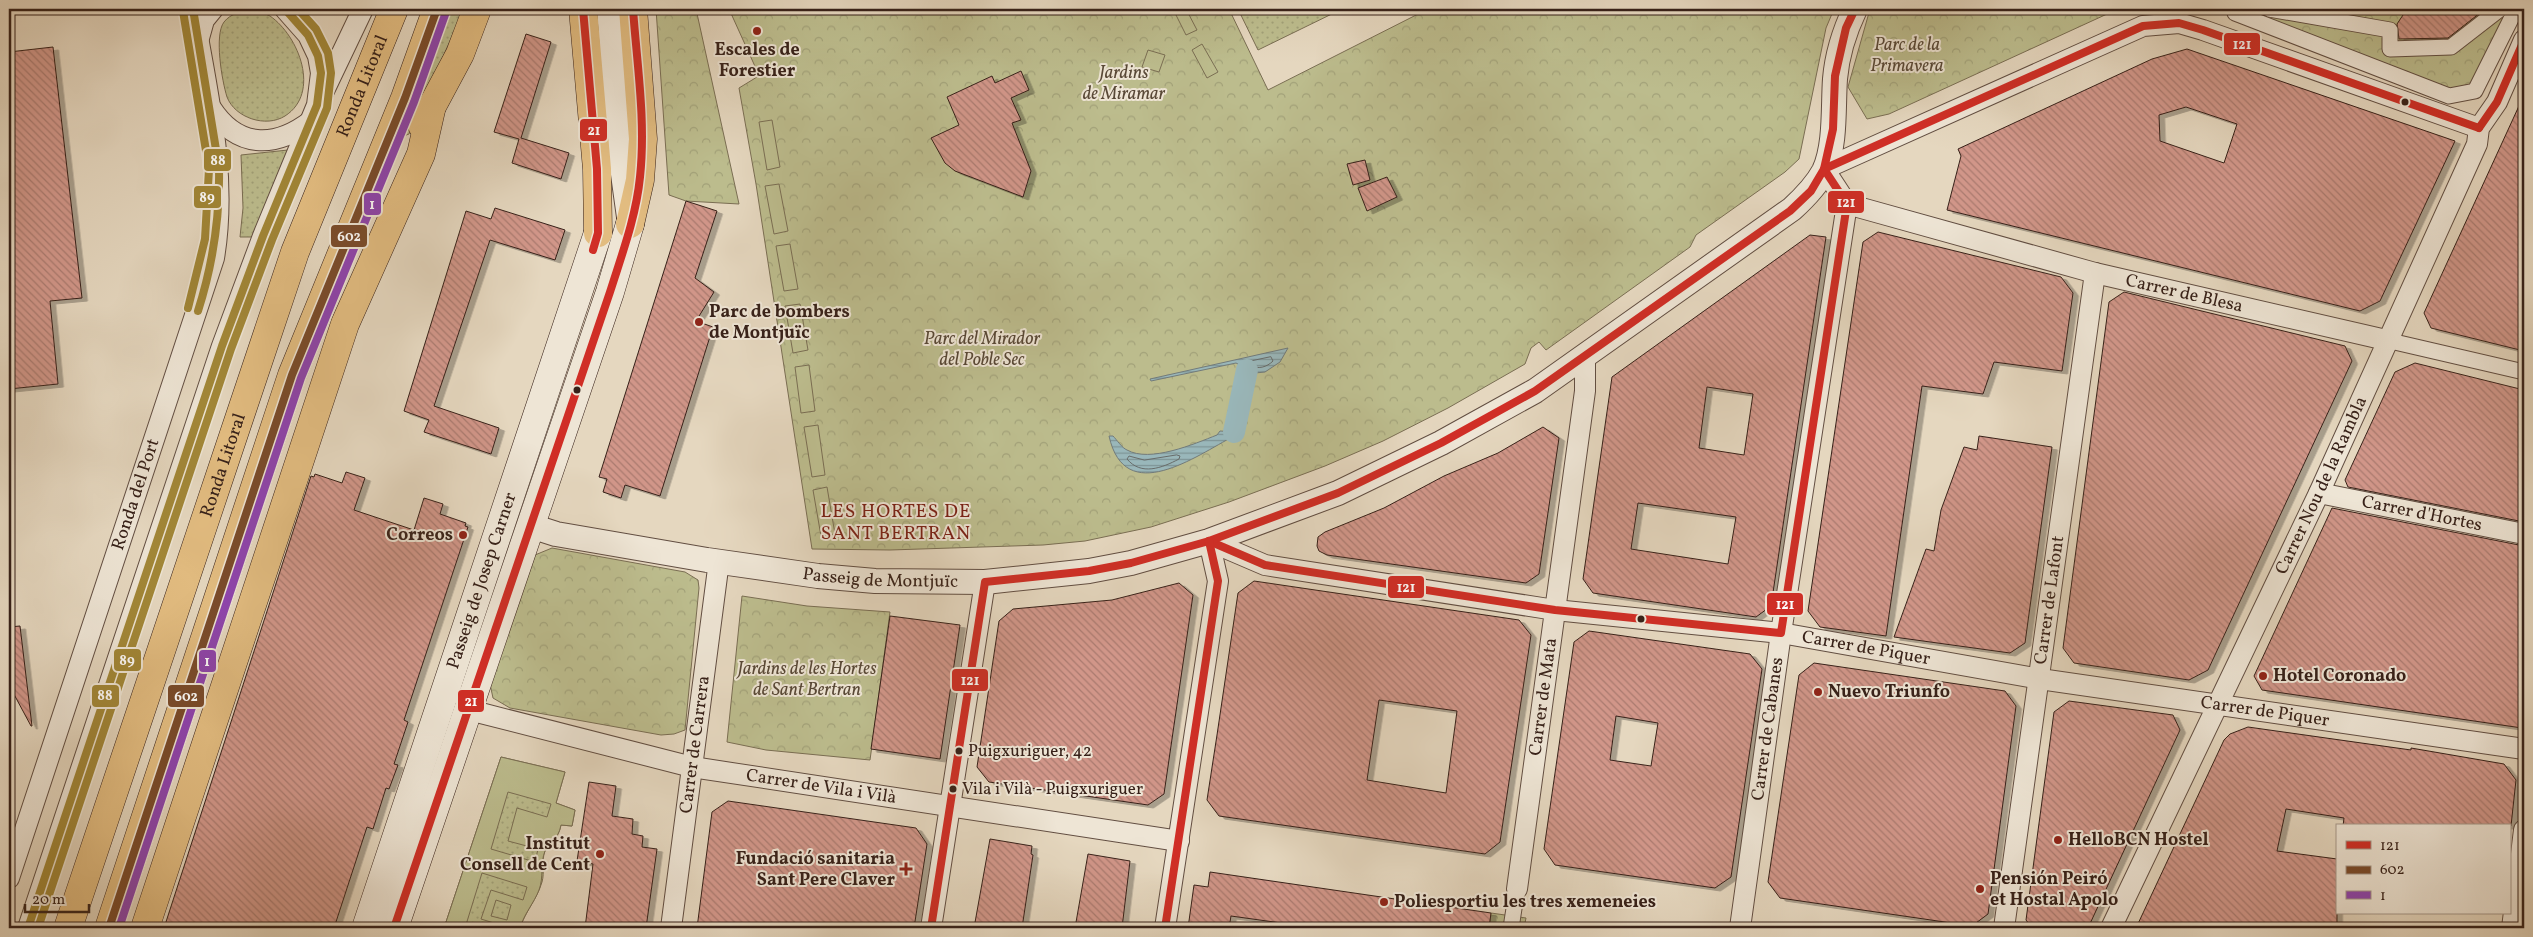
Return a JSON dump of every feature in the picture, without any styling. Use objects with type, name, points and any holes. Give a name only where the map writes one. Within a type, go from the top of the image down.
[{"type":"highway","name":"Ronda Litoral","points":[[68,928],[295,252],[394,9]]},
{"type":"highway","name":"Ronda Litoral","points":[[109,928],[292,375],[405,98],[438,9]]},
{"type":"highway","points":[[306,342],[404,155],[431,110],[460,54],[477,9]]},
{"type":"highway","points":[[583,9],[597,169],[598,233]]},
{"type":"highway","points":[[630,224],[640,180],[643,139],[633,9]]},
{"type":"highway","points":[[145,928],[345,324],[421,154],[431,110]]},
{"type":"main road","name":"Passeig de Josep Carner","points":[[394,928],[610,292],[630,224]]},
{"type":"main road","name":"Passeig de Josep Carner","points":[[366,928],[443,693],[506,514],[598,233]]},
{"type":"main road","points":[[506,514],[531,526]]},
{"type":"street","name":"Ronda del Port","points":[[9,878],[214,258],[220,193],[219,168],[194,9]]},
{"type":"street","points":[[198,40],[204,20],[213,9]]},
{"type":"street","name":"Ronda del Port","points":[[28,928],[222,346],[263,236],[314,113],[321,73],[318,56],[308,36],[285,9]]},
{"type":"street","points":[[314,113],[363,9]]},
{"type":"street","points":[[609,9],[618,138],[630,224]]},
{"type":"street","name":"Passeig de Montjuïc","points":[[531,526],[556,534],[818,576],[875,581],[984,582],[1088,571],[1132,562],[1209,541],[1338,493],[1425,452],[1535,391],[1790,211],[1811,191],[1824,169],[1833,129],[1835,76],[1846,28],[1855,9]]},
{"type":"street","points":[[2236,9],[2234,13],[2449,96],[2475,91],[2516,9]]},
{"type":"street","points":[[2269,9],[2390,30],[2390,49],[2451,47],[2500,9]]},
{"type":"street","points":[[1847,204],[1824,169],[2143,26],[2179,24],[2479,128]]},
{"type":"street","name":"Carrer Nou de la Rambla","points":[[2111,928],[2319,493],[2386,340],[2477,144],[2479,128],[2497,102],[2524,40]]},
{"type":"street","name":"Ronda del Port","points":[[209,104],[220,122],[229,130],[242,138],[254,140],[286,136],[314,113]]},
{"type":"street","points":[[598,233],[618,138]]},
{"type":"street","name":"Carrer de Blesa","points":[[1847,204],[2095,273],[2524,372]]},
{"type":"street","name":"Carrer de Cabanes","points":[[1740,928],[1781,633],[1847,204]]},
{"type":"street","name":"Carrer de Lafont","points":[[2004,928],[2095,273]]},
{"type":"street","name":"Carrer de Mata","points":[[1517,889],[1585,391],[1585,355]]},
{"type":"street","name":"Carrer d'Hortes","points":[[2319,493],[2524,534]]},
{"type":"street","points":[[1165,928],[1180,842],[1218,581],[1209,541]]},
{"type":"street","name":"Carrer de Piquer","points":[[1209,541],[1265,565],[1555,610],[1781,633],[2040,679],[2524,748]]},
{"type":"street","name":"Carrer de Carrera","points":[[671,928],[719,561]]},
{"type":"street","points":[[931,928],[984,582]]},
{"type":"street","name":"Carrer de Vila i Vilà","points":[[469,710],[692,767],[1180,842]]},
{"type":"street","points":[[2512,928],[2524,830]]},
{"type":"street","points":[[1511,928],[1517,889]]},
{"type":"green space","points":[[449,9],[464,9],[409,134],[401,137]]},
{"type":"green space","points":[[656,9],[696,9],[739,204],[686,201],[669,195]]},
{"type":"green space","name":"Parc del Mirador del Poble Sec","points":[[729,9],[1229,9],[1268,90],[1428,9],[1834,9],[1826,28],[1799,159],[1785,172],[1696,235],[1690,247],[1546,350],[1539,342],[1531,348],[1525,364],[1448,408],[1383,441],[1325,466],[1229,502],[1151,527],[1085,541],[1043,545],[890,550],[812,549],[756,184],[739,88],[757,77],[758,73]]},
{"type":"green space","points":[[1173,9],[1186,9],[1197,30],[1186,35]]},
{"type":"green space","points":[[1238,9],[1342,9],[1258,50]]},
{"type":"green space","name":"Parc de la Primavera","points":[[1870,9],[2118,9],[1889,114],[1867,119],[1848,87]]},
{"type":"green space","points":[[2222,9],[2510,9],[2473,89],[2449,93],[2264,20]]},
{"type":"green space","points":[[251,11],[268,15],[280,25],[290,37],[302,65],[304,80],[302,93],[296,106],[285,116],[269,121],[252,119],[237,111],[227,97],[221,70],[219,47],[221,28],[224,22],[233,15]]},
{"type":"green space","points":[[1202,44],[1218,72],[1207,78],[1192,50]]},
{"type":"green space","points":[[1148,50],[1165,55],[1159,72],[1142,67]]},
{"type":"green space","points":[[772,120],[780,167],[767,170],[759,122]]},
{"type":"green space","points":[[288,150],[252,237],[240,237],[243,208],[241,155]]},
{"type":"green space","points":[[779,184],[788,231],[774,234],[765,186]]},
{"type":"green space","points":[[790,244],[798,289],[784,291],[776,246]]},
{"type":"green space","points":[[800,304],[808,350],[793,353],[785,306]]},
{"type":"green space","points":[[809,365],[815,411],[801,413],[795,367]]},
{"type":"green space","points":[[818,425],[825,475],[812,477],[804,427]]},
{"type":"green space","points":[[827,487],[835,534],[821,536],[813,490]]},
{"type":"green space","points":[[552,548],[685,572],[698,580],[699,588],[685,730],[674,734],[661,735],[510,708],[493,698],[490,684],[535,555]]},
{"type":"green space","name":"Jardins de les Hortes de Sant Bertran","points":[[742,596],[807,606],[890,612],[870,760],[766,750],[727,742]]},
{"type":"green space","points":[[501,757],[565,772],[556,803],[575,810],[572,826],[561,825],[558,834],[545,851],[542,882],[520,928],[444,928]]},
{"type":"green space","points":[[501,757],[565,772],[556,803],[575,810],[572,826],[561,825],[558,834],[545,851],[539,890],[520,928],[510,928],[481,919],[491,890],[523,900],[527,887],[482,873],[465,928],[444,928]],"holes":[[[508,792],[551,804],[547,817],[517,808],[508,841],[538,849],[535,862],[491,849]],[[496,900],[511,905],[507,920],[491,916]]]},
{"type":"green space","points":[[1491,913],[1526,918],[1524,928],[1489,928]]},
{"type":"water","points":[[1288,348],[1280,362],[1265,372],[1255,373],[1236,363],[1151,381],[1150,379]]},
{"type":"water","points":[[1220,431],[1236,432],[1234,436],[1182,464],[1146,473],[1130,469],[1117,457],[1109,436],[1113,436],[1127,450],[1148,454],[1172,451],[1217,435]]},
{"type":"building","points":[[2407,9],[2485,9],[2448,38],[2399,39],[2397,24]]},
{"type":"building","points":[[526,34],[551,42],[521,138],[569,153],[561,179],[512,163],[519,139],[494,132]]},
{"type":"building","points":[[53,47],[82,298],[50,301],[58,384],[9,389],[9,52]]},
{"type":"building","points":[[2187,49],[2455,141],[2380,301],[2360,311],[1947,210],[1961,156],[1958,149],[2152,59]],"holes":[[[2186,107],[2237,124],[2224,163],[2160,141],[2159,115]]]},
{"type":"building","points":[[1021,71],[1029,90],[1011,98],[1021,120],[1012,123],[1031,171],[1023,197],[955,171],[945,163],[931,138],[959,125],[947,97],[992,76],[995,83]]},
{"type":"building","points":[[2524,95],[2524,351],[2431,328],[2424,313]]},
{"type":"building","points":[[1365,160],[1370,180],[1353,185],[1347,164]]},
{"type":"building","points":[[1387,177],[1397,197],[1367,211],[1358,188]]},
{"type":"building","points":[[686,201],[717,211],[695,278],[714,292],[696,321],[713,327],[660,496],[625,485],[621,498],[603,492],[607,479],[599,477]]},
{"type":"building","points":[[495,208],[565,230],[555,260],[490,240],[434,406],[499,428],[491,454],[424,432],[429,420],[404,411],[466,211],[491,219]]},
{"type":"building","points":[[1878,232],[2061,277],[2073,293],[2062,371],[1994,362],[1983,394],[1922,386],[1886,636],[1820,627],[1808,611],[1863,242]]},
{"type":"building","points":[[1810,235],[1826,237],[1771,606],[1756,617],[1593,593],[1583,579],[1612,377]],"holes":[[[1707,387],[1753,394],[1744,455],[1699,448]],[[1638,503],[1736,517],[1728,564],[1631,549]]]},
{"type":"building","points":[[2124,292],[2345,346],[2352,361],[2208,670],[2189,680],[2074,663],[2063,648],[2109,302]]},
{"type":"building","points":[[2415,363],[2524,390],[2524,522],[2348,487],[2345,480],[2395,372]]},
{"type":"building","points":[[1543,427],[1559,438],[1539,574],[1526,583],[1327,555],[1319,551],[1317,546],[1318,537],[1325,532],[1384,508],[1444,476],[1498,453]]},
{"type":"building","points":[[1979,436],[2052,447],[2025,643],[2010,653],[1894,637],[1926,549],[1934,551],[1941,510],[1964,447],[1977,450]]},
{"type":"building","points":[[346,472],[365,478],[354,510],[414,530],[424,498],[443,504],[440,514],[466,523],[465,526],[468,527],[404,720],[408,722],[394,764],[398,765],[389,789],[386,788],[373,829],[367,827],[334,928],[164,928],[311,476],[314,477],[315,474],[342,483]]},
{"type":"building","points":[[2332,508],[2524,546],[2522,728],[2262,690],[2254,676]]},
{"type":"building","points":[[1254,581],[1519,620],[1531,635],[1500,842],[1485,854],[1219,816],[1207,800],[1238,593]],"holes":[[[1379,700],[1457,711],[1446,793],[1367,780]]]},
{"type":"building","points":[[1179,583],[1193,595],[1164,794],[1148,805],[989,782],[977,767],[999,621],[1013,609],[1112,600]]},
{"type":"building","points":[[890,616],[960,625],[940,759],[871,749]]},
{"type":"building","points":[[20,626],[32,726],[9,685],[9,627]]},
{"type":"building","points":[[1589,631],[1750,654],[1762,669],[1731,877],[1715,888],[1555,865],[1544,849],[1574,642]],"holes":[[[1616,716],[1658,723],[1651,766],[1610,760]]]},
{"type":"building","points":[[1814,663],[2005,691],[2016,706],[1988,914],[1972,926],[1780,898],[1768,882],[1799,675]]},
{"type":"building","points":[[2069,701],[2173,715],[2180,730],[2088,928],[2032,928],[2026,920],[2054,712]]},
{"type":"building","points":[[2248,727],[2411,750],[2411,748],[2504,764],[2516,780],[2511,826],[2510,824],[2343,824],[2344,818],[2286,809],[2277,851],[2336,859],[2337,928],[2136,928],[2224,740],[2230,734]]},
{"type":"building","points":[[589,782],[616,786],[612,816],[633,819],[632,834],[643,836],[642,847],[657,849],[646,928],[585,928],[593,864],[577,861]]},
{"type":"building","points":[[728,801],[916,828],[927,844],[914,928],[854,928],[832,925],[832,928],[697,928],[712,812]]},
{"type":"building","points":[[990,839],[1032,846],[1031,854],[1033,855],[1022,928],[974,928]]},
{"type":"building","points":[[1088,854],[1130,861],[1122,928],[1075,928]]},
{"type":"building","points":[[1210,872],[1491,913],[1489,928],[1317,928],[1231,916],[1229,928],[1188,928],[1194,885],[1208,887]]},
{"type":"waterway","points":[[1234,432],[1247,370]]},
{"type":"transit line","name":"88","points":[[193,9],[219,168],[215,240],[208,276],[198,311]]},
{"type":"transit line","name":"88","points":[[28,928],[222,346],[263,236],[317,105],[321,73],[318,56],[308,35],[285,9]]},
{"type":"transit line","name":"89","points":[[38,928],[231,349],[272,240],[327,108],[331,73],[328,53],[316,29],[298,9]]},
{"type":"transit line","name":"602","points":[[109,928],[292,375],[405,98],[437,9]]},
{"type":"transit line","name":"21","points":[[583,9],[597,169],[598,233],[593,250]]},
{"type":"transit line","name":"21","points":[[394,928],[610,292],[632,221],[638,192],[642,156],[640,93],[633,9]]},
{"type":"transit line","name":"121","points":[[1209,541],[1265,565],[1555,610],[1781,633],[1847,204],[1824,169],[1833,129],[1835,76],[1846,28],[1855,9]]},
{"type":"transit line","name":"89","points":[[183,11],[209,169],[205,239],[188,308]]},
{"type":"transit line","name":"1","points":[[119,928],[301,378],[414,102],[446,12]]},
{"type":"transit line","name":"121","points":[[931,928],[985,582],[1089,571],[1131,563],[1209,541],[1338,493],[1441,443],[1535,391],[1790,211],[1811,191],[1824,169],[2143,26],[2179,23],[2203,30],[2479,128]]},
{"type":"transit line","name":"121","points":[[2479,128],[2497,102],[2524,40]]},
{"type":"transit line","name":"121","points":[[1165,928],[1218,581],[1209,541]]},
{"type":"place","name":"Escales de Forestier","points":[[757,31]]},
{"type":"place","name":"Parc de bombers de Montjuïc","points":[[699,322]]},
{"type":"place","name":"Correos","points":[[463,535]]},
{"type":"place","name":"Hotel Coronado","points":[[2263,676]]},
{"type":"place","name":"Nuevo Triunfo","points":[[1818,692]]},
{"type":"place","name":"Puigxuriguer, 42","points":[[959,751]]},
{"type":"place","name":"Vila i Vilà - Puigxuriguer","points":[[953,789]]},
{"type":"place","name":"HelloBCN Hostel","points":[[2058,840]]},
{"type":"place","name":"Institut Consell de Cent","points":[[600,854]]},
{"type":"place","name":"Fundació sanitaria Sant Pere Claver","points":[[906,869]]},
{"type":"place","name":"Pensión Peiró et Hostal Apolo","points":[[1980,889]]},
{"type":"place","name":"Poliesportiu les tres xemeneies","points":[[1384,902]]},
{"type":"district","name":"LES HORTES DE SANT BERTRAN","points":[[896,523]]},
{"type":"park label","name":"Jardins de Miramar","points":[[1124,83]]}]
